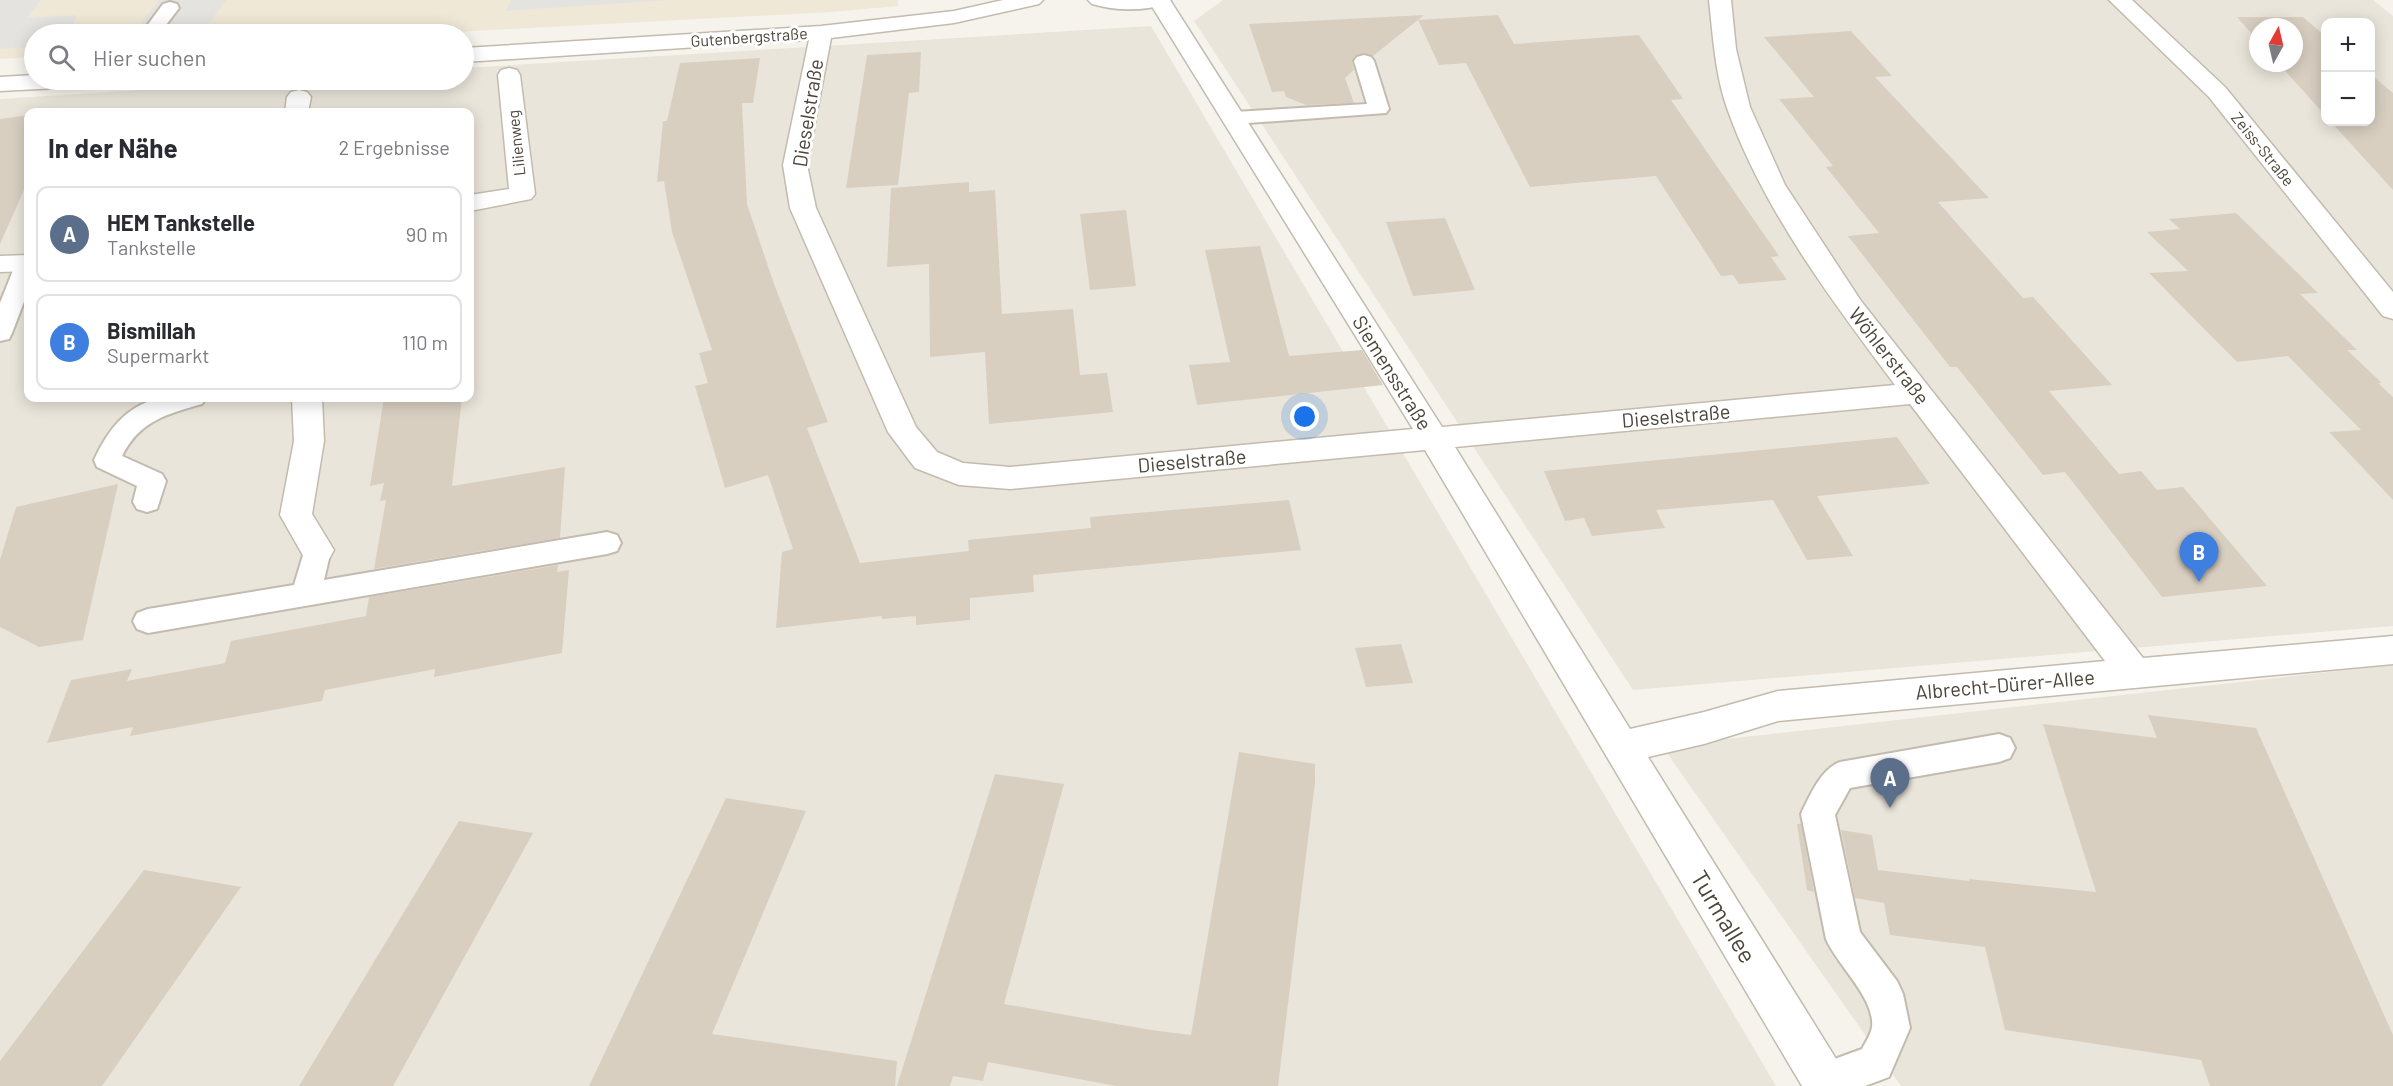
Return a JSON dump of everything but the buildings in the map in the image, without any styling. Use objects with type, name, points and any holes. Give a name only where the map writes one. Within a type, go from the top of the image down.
[{"type":"street","name":"Gutenbergstraße","points":[[474,54],[821,33],[954,17],[1032,0]]},
{"type":"street","points":[[1099,0],[1137,3],[1160,0]]},
{"type":"street","name":"Siemensstraße","points":[[1160,0],[1434,439],[1621,747]]},
{"type":"street","name":"Wöhlerstraße","points":[[1720,0],[1725,49],[1738,107],[1772,185],[1851,308],[2133,674]]},
{"type":"street","name":"Zeiss-Straße","points":[[2120,0],[2217,92],[2393,310]]},
{"type":"street","name":"Dieselstraße","points":[[821,33],[795,165],[803,208],[903,432],[926,460],[959,474],[1010,478],[1918,393]]},
{"type":"street","name":"Lilienweg","points":[[474,202],[522,194],[509,75]]},
{"type":"street","points":[[0,84],[24,83]]},
{"type":"street","points":[[0,264],[24,263]]},
{"type":"street","points":[[308,402],[309,441],[296,515],[317,550]]},
{"type":"street","name":"Albrecht-Dürer-Allee","points":[[1621,747],[1704,728],[1778,706],[2393,650]]},
{"type":"street","name":"Turmallee","points":[[1621,747],[1821,1085]]},
{"type":"lane","points":[[158,24],[170,8]]},
{"type":"lane","points":[[1234,118],[1379,109],[1364,61]]},
{"type":"lane","points":[[0,333],[24,273]]},
{"type":"lane","points":[[147,502],[152,481],[107,460],[125,427],[148,412],[171,402]]},
{"type":"lane","points":[[148,621],[607,543]]},
{"type":"lane","points":[[306,594],[317,550]]},
{"type":"lane","points":[[1821,1085],[1875,1063],[1891,1028],[1884,994],[1844,939],[1818,814],[1840,776],[1999,748]]},
{"type":"shaded area","points":[[0,0],[898,0],[898,6],[831,12],[474,31],[474,24],[24,24],[24,58],[0,59]]},
{"type":"shaded area","points":[[0,0],[41,0],[26,18],[77,15],[73,24],[24,24],[24,48],[0,49]]},
{"type":"shaded area","points":[[159,0],[226,0],[208,24],[140,24]]},
{"type":"shaded area","points":[[511,0],[669,0],[506,11]]},
{"type":"shaded area","points":[[1223,0],[2373,0],[2393,16],[2393,626],[1633,690],[1194,21]]},
{"type":"shaded area","points":[[1151,26],[1776,1086],[0,1086],[0,99],[139,90],[474,90],[474,67]]},
{"type":"shaded area","points":[[2393,665],[2393,1086],[1901,1086],[1662,746]]},
{"type":"place","name":"Bismillah","points":[[2199,582]]},
{"type":"place","name":"HEM Tankstelle","points":[[1890,808]]}]
